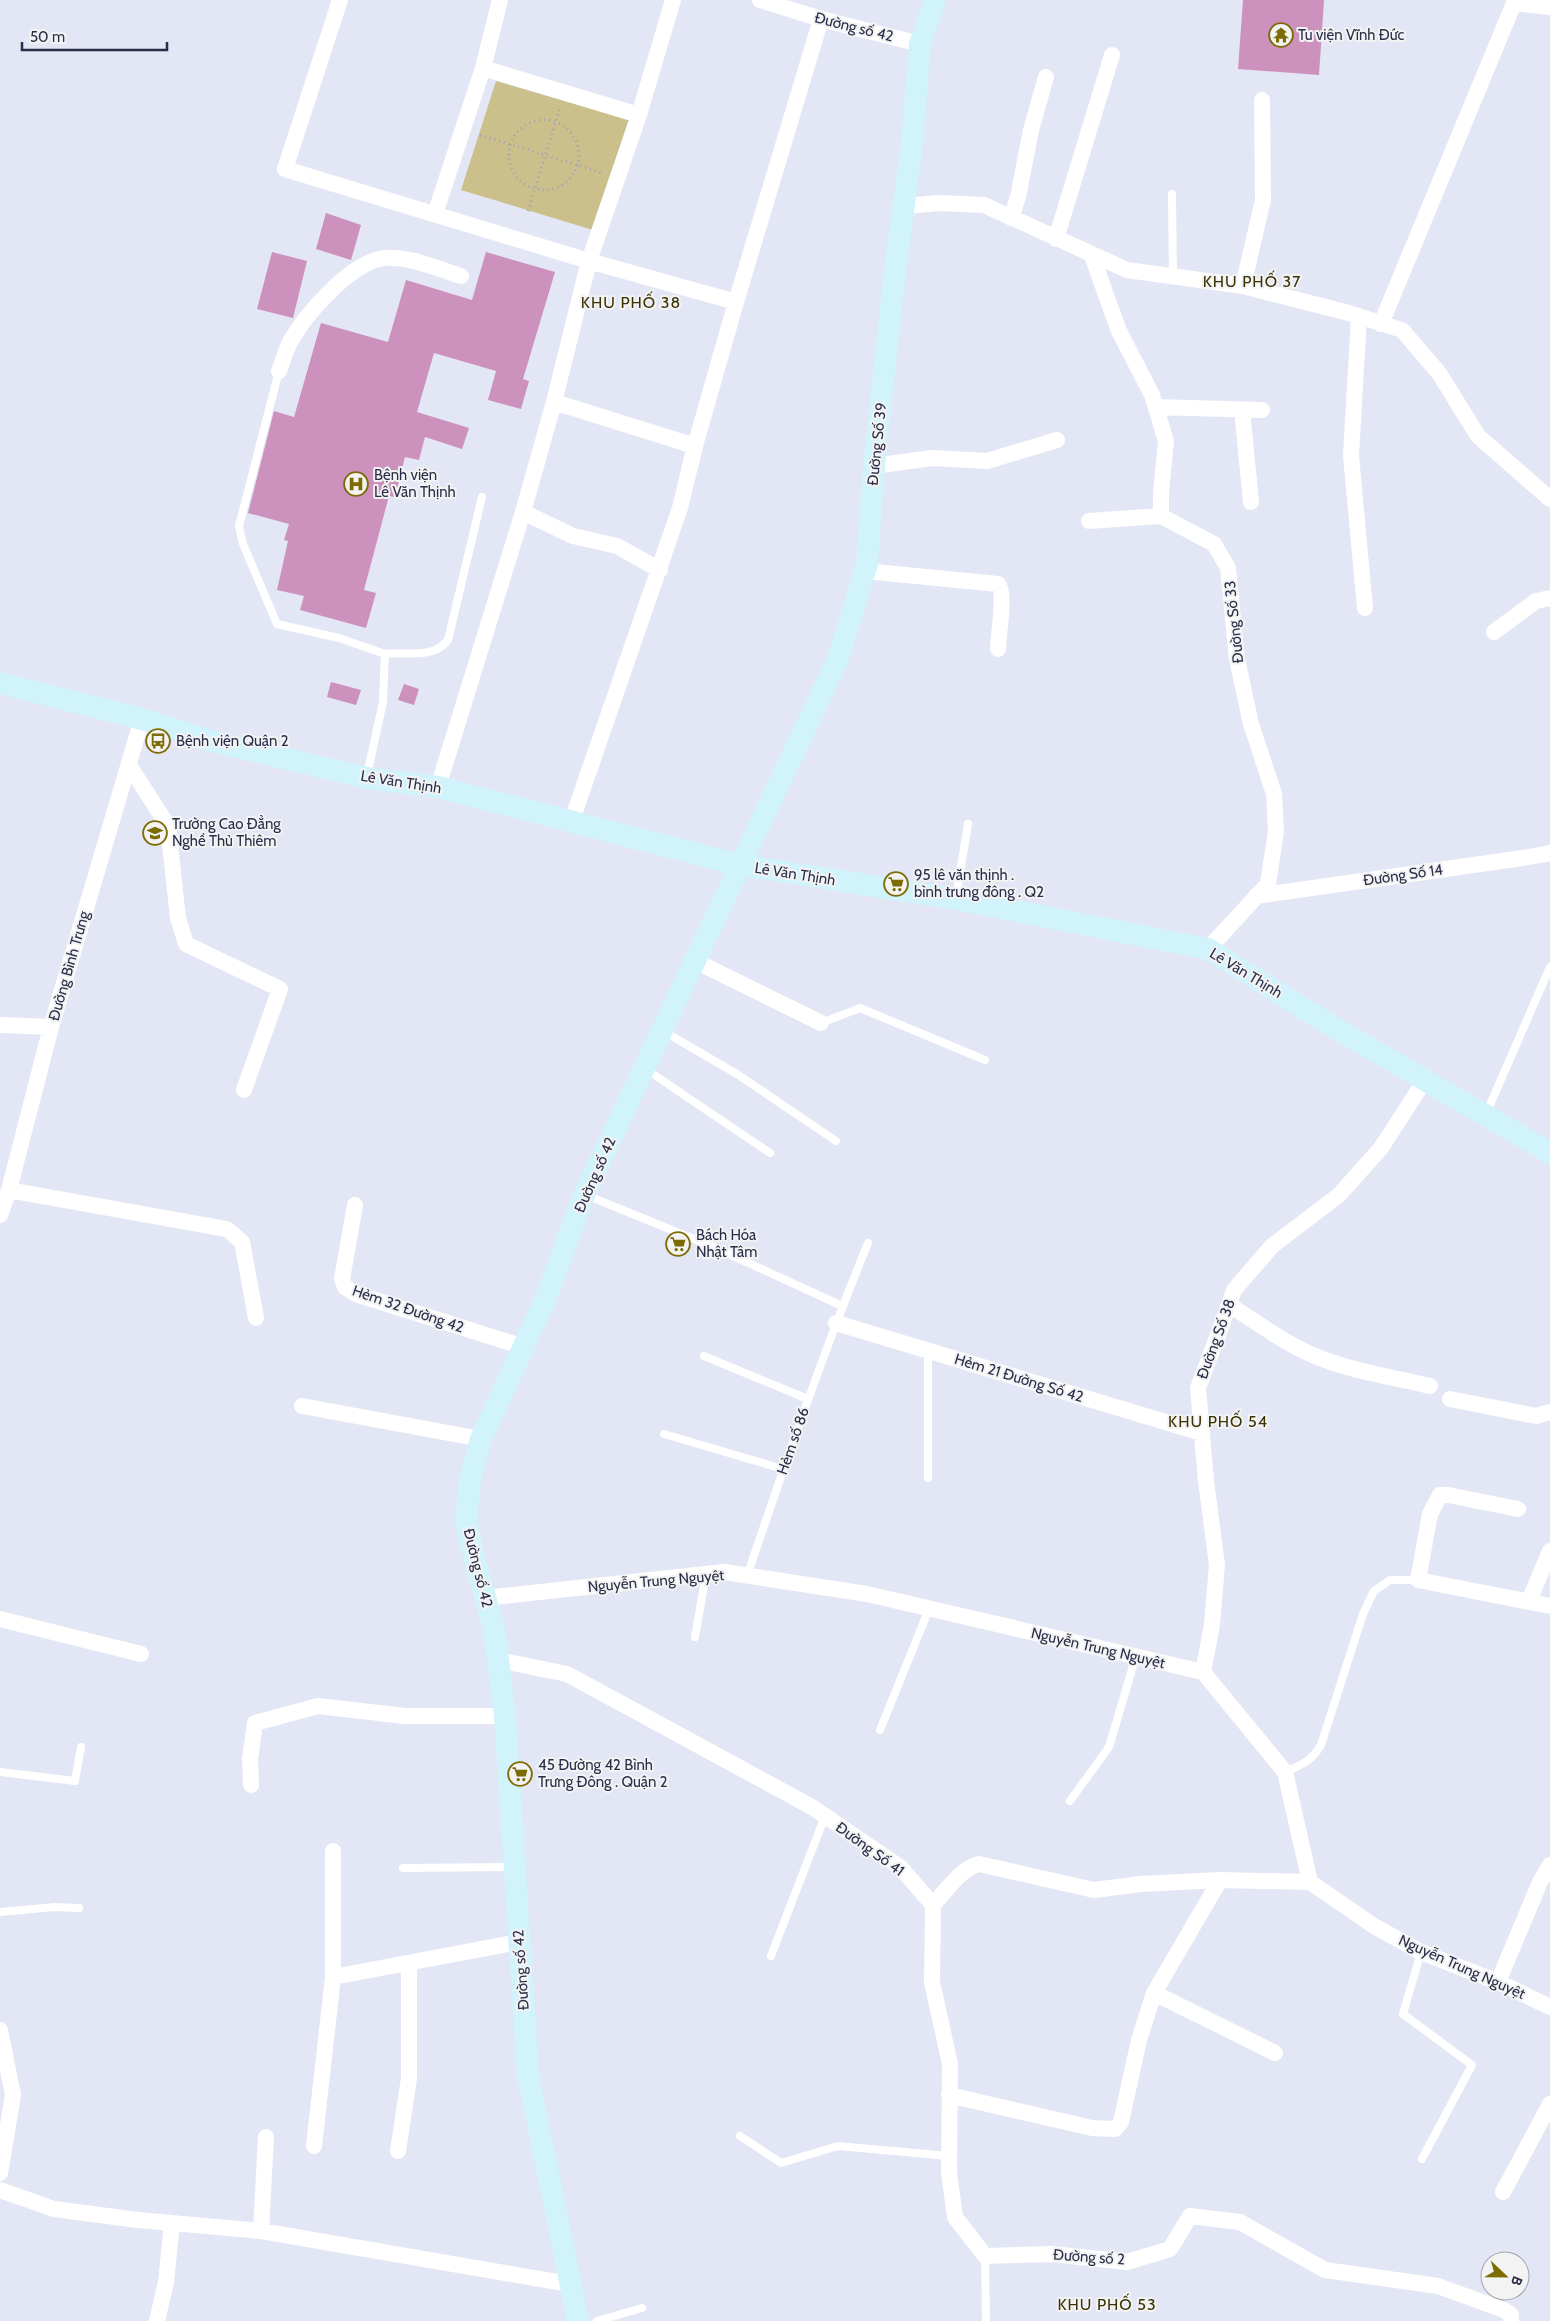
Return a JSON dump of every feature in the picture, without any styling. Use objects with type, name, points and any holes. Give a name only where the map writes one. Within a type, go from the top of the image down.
[{"type":"street","points":[[340,0],[286,169],[736,302]]},
{"type":"street","points":[[435,214],[483,68],[500,0]]},
{"type":"street","points":[[438,786],[523,512],[554,402],[589,260],[640,115],[673,0]]},
{"type":"street","name":"Đường số 42","points":[[760,0],[821,19],[920,44]]},
{"type":"street","name":"Đường Số 39","points":[[740,866],[838,659],[864,571],[895,270],[905,206],[920,44],[934,0]]},
{"type":"street","points":[[1381,324],[1514,3],[1550,7]]},
{"type":"street","points":[[572,820],[680,508],[695,446],[736,302],[821,19]]},
{"type":"street","points":[[1056,239],[1112,55]]},
{"type":"street","points":[[483,68],[640,115]]},
{"type":"street","points":[[1011,218],[1018,197],[1031,130],[1046,77]]},
{"type":"street","points":[[1243,286],[1263,200],[1262,100]]},
{"type":"street","points":[[905,206],[938,203],[984,205],[1092,256],[1127,270],[1243,286],[1359,316],[1402,330],[1439,373],[1478,436],[1550,499]]},
{"type":"street","points":[[1090,521],[1161,516],[1161,493],[1166,441],[1152,395],[1119,331],[1092,256]]},
{"type":"street","points":[[279,371],[290,343],[307,317],[338,285],[360,267],[379,259],[400,259],[461,276]]},
{"type":"street","points":[[1359,316],[1351,456],[1365,608]]},
{"type":"street","points":[[554,402],[695,446]]},
{"type":"street","points":[[1156,407],[1262,410]]},
{"type":"street","points":[[1242,410],[1251,502]]},
{"type":"street","points":[[874,466],[932,458],[987,461],[1057,440]]},
{"type":"street","points":[[523,512],[573,536],[617,546],[660,570]]},
{"type":"street","name":"Đường Số 33","points":[[1161,516],[1214,544],[1228,568],[1237,659],[1251,724],[1274,794],[1276,831],[1268,884],[1208,949]]},
{"type":"street","points":[[864,571],[998,584],[1001,597],[998,649]]},
{"type":"street","points":[[1494,632],[1536,601],[1550,598]]},
{"type":"street","name":"Lê Văn Thịnh","points":[[0,683],[142,719],[208,740],[367,778],[438,786],[740,866],[956,898],[1208,949],[1332,1026],[1550,1153]]},
{"type":"street","name":"Đường Bình Trưng","points":[[0,1214],[9,1190],[51,1027],[142,719]]},
{"type":"street","points":[[129,765],[168,826],[178,918],[186,944],[280,988],[244,1090]]},
{"type":"street","name":"Đường Số 14","points":[[1256,896],[1523,858],[1550,852]]},
{"type":"street","name":"Đường số 42","points":[[578,2321],[528,2075],[505,1716],[494,1628],[466,1521],[470,1479],[481,1439],[546,1298],[584,1195],[740,866]]},
{"type":"street","points":[[695,961],[821,1023]]},
{"type":"street","points":[[0,1024],[51,1027]]},
{"type":"street","name":"Đường Số 38","points":[[1203,1672],[1212,1625],[1217,1565],[1198,1388],[1234,1290],[1272,1246],[1339,1195],[1381,1148],[1425,1080]]},
{"type":"street","points":[[9,1190],[227,1230],[242,1242],[256,1318]]},
{"type":"street","name":"Hẻm 32 Đường 42","points":[[355,1205],[342,1279],[345,1287],[356,1294],[524,1347]]},
{"type":"street","points":[[1229,1305],[1296,1347],[1315,1356],[1368,1372],[1430,1386]]},
{"type":"street","name":"Hẻm 21 Đường Số 42","points":[[836,1323],[1202,1432]]},
{"type":"street","points":[[1450,1398],[1536,1416],[1550,1412]]},
{"type":"street","points":[[302,1406],[481,1439]]},
{"type":"street","points":[[1518,1509],[1440,1495],[1430,1514],[1418,1580],[1550,1606]]},
{"type":"street","points":[[1529,1601],[1550,1552]]},
{"type":"street","name":"Nguyễn Trung Nguyệt","points":[[485,1598],[724,1572],[868,1594],[1203,1672]]},
{"type":"street","points":[[0,1619],[141,1654]]},
{"type":"street","name":"Đường Số 41","points":[[498,1660],[567,1674],[825,1816],[900,1867],[933,1905]]},
{"type":"street","points":[[985,2256],[955,2217],[949,2172],[950,2064],[932,1982],[933,1905],[970,1868],[979,1864],[1094,1890],[1141,1884],[1220,1880],[1310,1882],[1285,1772],[1203,1672]]},
{"type":"street","points":[[251,1785],[250,1759],[255,1723],[318,1706],[405,1716],[505,1716]]},
{"type":"street","points":[[314,2146],[333,1977],[333,1851]]},
{"type":"street","points":[[1498,1982],[1540,1882],[1550,1865]]},
{"type":"street","points":[[949,2095],[1092,2128],[1115,2128],[1121,2122],[1139,2040],[1154,1993],[1220,1880]]},
{"type":"street","name":"Nguyễn Trung Nguyệt","points":[[1310,1882],[1374,1926],[1421,1952],[1498,1982],[1550,2007]]},
{"type":"street","points":[[333,1977],[520,1942]]},
{"type":"street","points":[[398,2151],[409,2078],[409,1964]]},
{"type":"street","points":[[1154,1993],[1275,2053]]},
{"type":"street","points":[[0,2030],[13,2095],[0,2173]]},
{"type":"street","points":[[1503,2192],[1550,2104]]},
{"type":"street","points":[[261,2231],[266,2137]]},
{"type":"street","points":[[0,2190],[54,2209],[261,2231],[569,2284]]},
{"type":"street","name":"Đường số 2","points":[[985,2256],[1053,2254],[1127,2262],[1170,2249],[1190,2216],[1240,2222],[1325,2270],[1438,2286],[1504,2310],[1511,2315],[1511,2321]]},
{"type":"street","points":[[156,2321],[166,2282],[172,2223]]},
{"type":"lane","points":[[1172,194],[1173,276]]},
{"type":"lane","points":[[279,371],[240,526],[243,544],[277,624],[339,638],[385,654],[426,653],[443,646],[448,640],[482,496]]},
{"type":"lane","points":[[367,778],[384,702],[385,654]]},
{"type":"lane","points":[[956,898],[968,824]]},
{"type":"lane","points":[[1486,1116],[1550,967]]},
{"type":"lane","points":[[821,1023],[860,1008],[985,1060]]},
{"type":"lane","points":[[663,1031],[737,1074],[836,1141]]},
{"type":"lane","points":[[645,1068],[770,1154]]},
{"type":"lane","points":[[584,1195],[716,1248],[842,1306]]},
{"type":"lane","name":"Hẻm số 86","points":[[747,1576],[808,1399],[842,1306],[868,1243]]},
{"type":"lane","points":[[928,1350],[928,1478]]},
{"type":"lane","points":[[704,1356],[808,1399]]},
{"type":"lane","points":[[664,1434],[783,1470]]},
{"type":"lane","points":[[695,1637],[706,1574]]},
{"type":"lane","points":[[1285,1772],[1306,1763],[1315,1755],[1321,1745],[1362,1614],[1374,1592],[1390,1580],[1418,1580]]},
{"type":"lane","points":[[880,1730],[929,1608]]},
{"type":"lane","points":[[1070,1801],[1109,1747],[1136,1656]]},
{"type":"lane","points":[[0,1772],[75,1781],[81,1747]]},
{"type":"lane","points":[[771,1956],[825,1816]]},
{"type":"lane","points":[[403,1868],[515,1867]]},
{"type":"lane","points":[[0,1912],[55,1907],[79,1908]]},
{"type":"lane","points":[[1421,1952],[1403,2014],[1472,2065],[1422,2159]]},
{"type":"lane","points":[[740,2136],[781,2163],[838,2146],[949,2156]]},
{"type":"lane","points":[[985,2256],[986,2321]]},
{"type":"lane","points":[[597,2321],[642,2308]]},
{"type":"path","points":[[528,210],[562,100]]},
{"type":"path","points":[[545,120],[556,122],[573,134],[578,149],[578,165],[573,175],[561,186],[546,191],[535,190],[524,185],[513,172],[509,156],[511,144],[516,134],[524,126],[545,120]]},
{"type":"path","points":[[479,135],[610,175]]},
{"type":"shaded area","points":[[496,81],[629,119],[593,230],[461,190]]},
{"type":"building","name":"Tu viện Vĩnh Đức","points":[[1243,0],[1324,0],[1319,75],[1238,69]]},
{"type":"building","points":[[326,213],[361,225],[351,260],[316,249]]},
{"type":"building","points":[[272,252],[307,261],[293,318],[257,309]]},
{"type":"building","points":[[486,252],[555,272],[523,379],[529,381],[521,409],[488,400],[496,371],[434,353],[417,412],[469,428],[462,449],[425,437],[419,460],[405,457],[395,497],[389,496],[364,590],[376,593],[366,628],[300,610],[304,596],[277,590],[288,541],[284,540],[289,524],[248,513],[274,411],[294,417],[321,323],[388,342],[406,280],[472,300]]},
{"type":"building","points":[[331,682],[361,690],[356,705],[327,697]]},
{"type":"building","points":[[404,684],[419,689],[414,705],[398,700]]},
{"type":"place","name":"Tu viện Vĩnh Đức","points":[[1281,35]]},
{"type":"place","name":"Bệnh viện Lê Văn Thịnh","points":[[356,484]]},
{"type":"place","name":"Bệnh viện Quận 2","points":[[158,741]]},
{"type":"place","name":"Trường Cao Đẳng Nghề Thủ Thiêm","points":[[155,833]]},
{"type":"place","name":"95 lê văn thịnh . bình trưng đông . Q2","points":[[896,884]]},
{"type":"place","name":"Bách Hóa Nhật Tâm","points":[[678,1244]]},
{"type":"place","name":"45 Đường 42 Bình Trưng Đông . Quận 2","points":[[520,1774]]},
{"type":"district","name":"KHU PHỐ 37","points":[[1252,281]]},
{"type":"district","name":"KHU PHỐ 38","points":[[631,302]]},
{"type":"district","name":"KHU PHỐ 54","points":[[1218,1421]]},
{"type":"district","name":"KHU PHỐ 53","points":[[1107,2304]]}]
